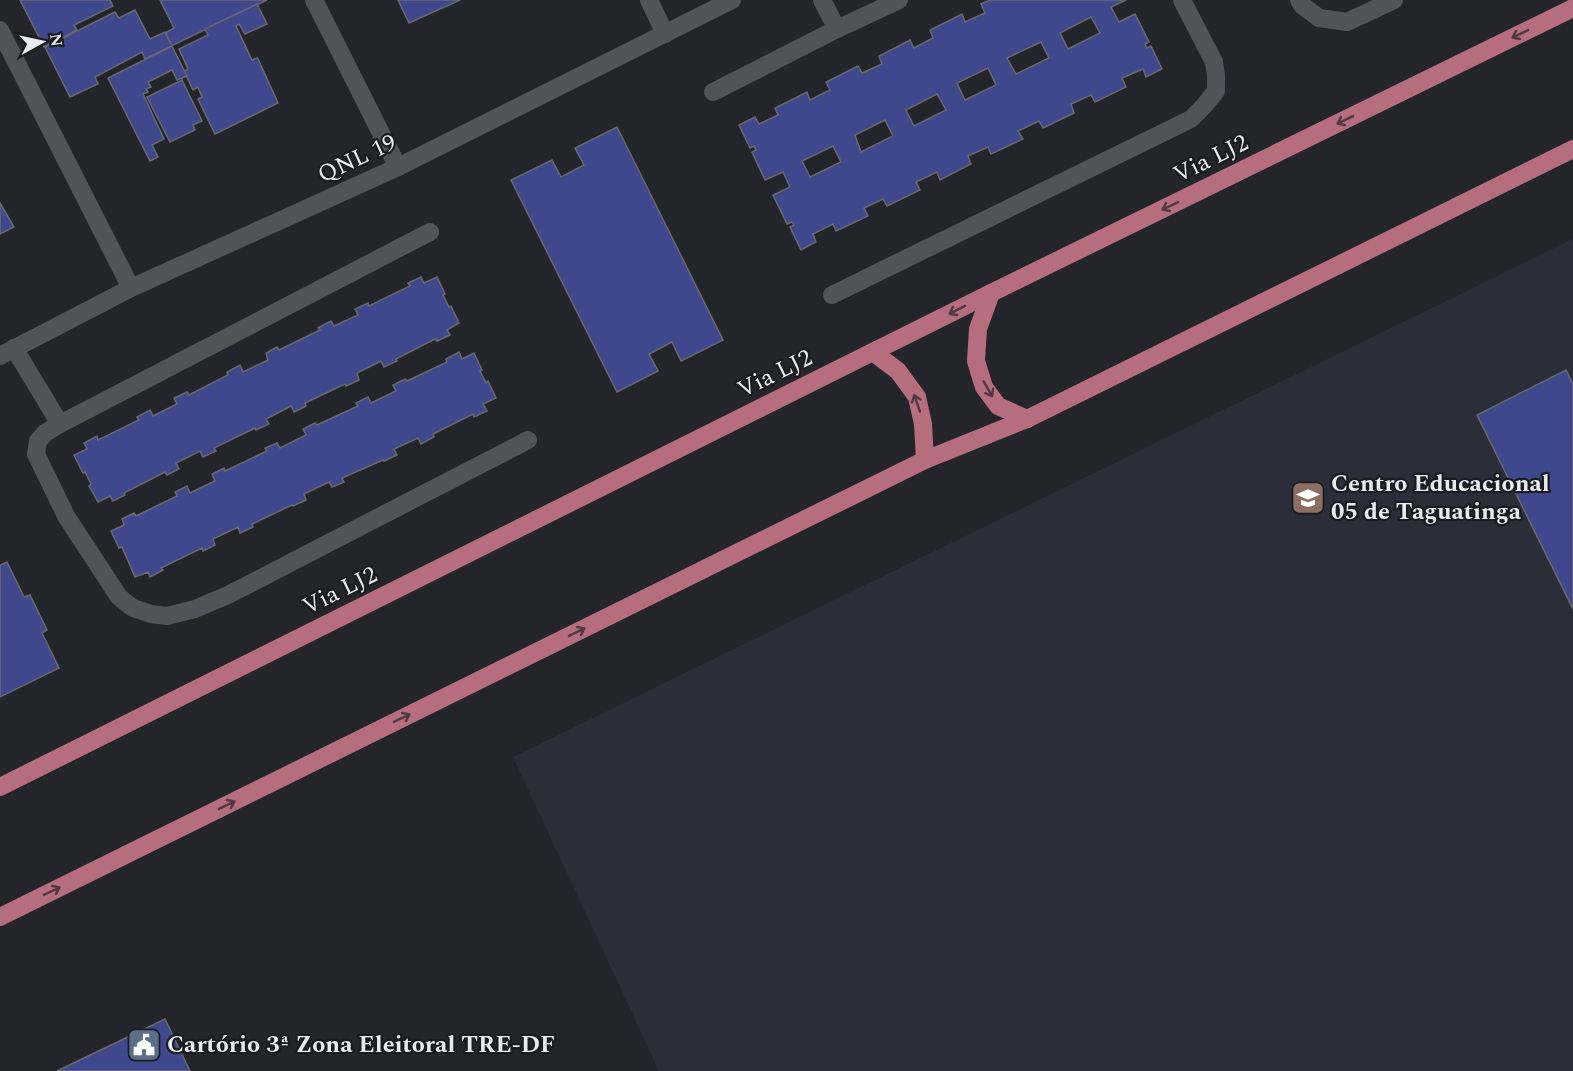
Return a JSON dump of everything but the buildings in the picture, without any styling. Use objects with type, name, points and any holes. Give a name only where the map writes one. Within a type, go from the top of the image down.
[{"type":"main road","name":"Via LJ2","points":[[0,787],[991,293],[1573,8]]},
{"type":"main road","points":[[0,917],[925,460],[1027,419],[1573,149]]},
{"type":"main road","points":[[991,293],[978,329],[976,362],[984,387],[998,406],[1027,419]]},
{"type":"main road","points":[[873,352],[898,371],[917,397],[923,424],[925,460]]},
{"type":"street","points":[[314,0],[398,167]]},
{"type":"street","points":[[649,0],[665,34]]},
{"type":"street","name":"QNL 19","points":[[7,352],[131,288],[398,167],[732,0]]},
{"type":"street","points":[[822,0],[837,29]]},
{"type":"street","points":[[713,92],[899,0]]},
{"type":"street","points":[[832,295],[1191,119],[1216,91],[1216,75],[1214,62],[1182,0]]},
{"type":"street","points":[[1299,0],[1318,18],[1347,22],[1394,0]]},
{"type":"street","points":[[0,30],[131,288]]},
{"type":"street","points":[[430,232],[60,424],[45,433],[38,441],[36,454],[66,516],[119,597],[134,608],[151,614],[167,616],[195,609],[228,596],[528,440]]},
{"type":"street","points":[[7,352],[60,424]]},
{"type":"shaded area","name":"Centro Educacional 05 de Taguatinga","points":[[1573,239],[1573,1071],[659,1071],[513,757]]},
{"type":"place","name":"Centro Educacional 05 de Taguatinga","points":[[1308,498]]},
{"type":"place","name":"Cartório 3ª Zona Eleitoral TRE-DF","points":[[144,1045]]}]
